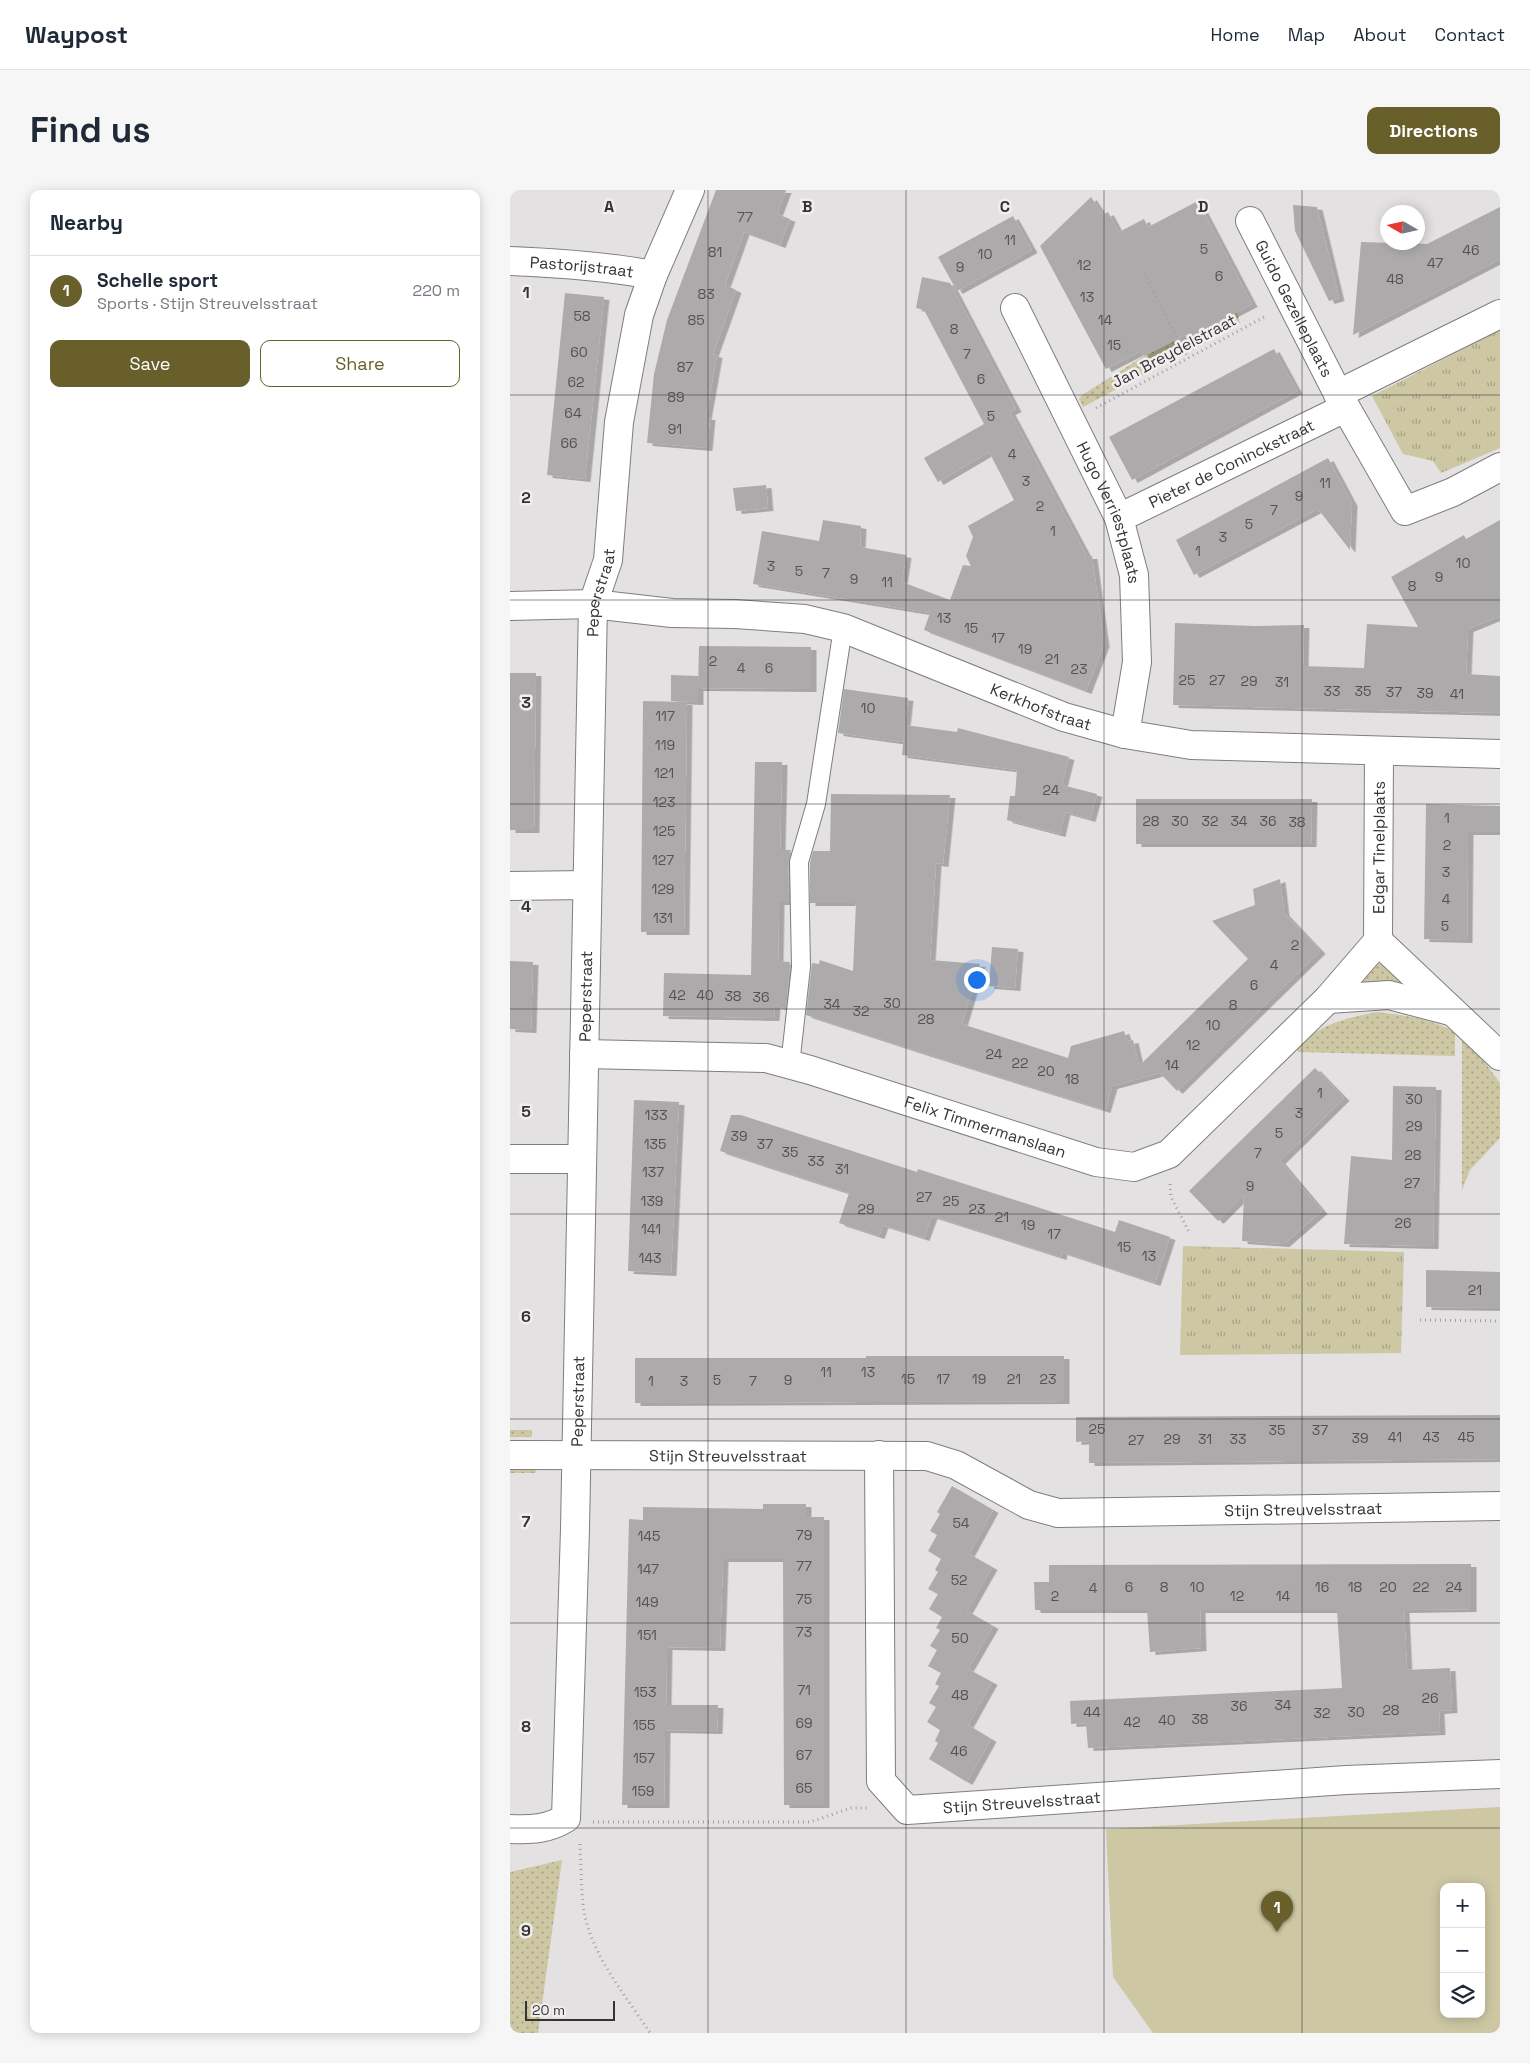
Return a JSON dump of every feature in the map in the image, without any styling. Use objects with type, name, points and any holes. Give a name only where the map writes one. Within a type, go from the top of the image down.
[{"type":"street","name":"Peperstraat","points":[[578,1826],[575,1529],[592,604],[608,560],[619,422],[639,315],[653,276],[690,190]]},
{"type":"street","name":"Guido Gezelleplaats","points":[[1250,221],[1342,401],[1405,512],[1453,492],[1500,467]]},
{"type":"street","name":"Pastorijstraat","points":[[510,261],[582,264],[616,268],[653,276]]},
{"type":"street","name":"Hugo Verriestplaats","points":[[1015,308],[1069,422],[1119,518],[1134,575],[1137,662],[1125,734]]},
{"type":"street","name":"Guido Gezelleplaats","points":[[1342,401],[1500,314]]},
{"type":"street","name":"Pieter de Coninckstraat","points":[[1119,518],[1342,401]]},
{"type":"street","name":"Kerkhofstraat","points":[[510,606],[592,604],[672,613],[735,614],[805,619],[843,628],[1064,717],[1125,734],[1191,745],[1379,752],[1500,754]]},
{"type":"street","name":"Edgar Tinelplaats","points":[[1378,941],[1379,752]]},
{"type":"street","points":[[510,886],[586,885]]},
{"type":"street","points":[[1328,999],[1378,941],[1500,1056]]},
{"type":"street","points":[[1328,999],[1389,995],[1453,1012]]},
{"type":"street","name":"Felix Timmermanslaan","points":[[584,1054],[766,1058],[1096,1162],[1134,1167],[1168,1154],[1328,999]]},
{"type":"street","points":[[510,1159],[581,1159]]},
{"type":"street","name":"Stijn Streuvelsstraat","points":[[510,1454],[927,1456],[956,1465],[1029,1505],[1058,1513],[1500,1506]]},
{"type":"street","points":[[879,1455],[881,1781],[908,1810]]},
{"type":"street","name":"Stijn Streuvelsstraat","points":[[908,1810],[1346,1780],[1500,1774]]},
{"type":"street","points":[[510,1830],[578,1826]]},
{"type":"lane","points":[[790,1065],[801,967],[799,862],[816,804],[843,628]]},
{"type":"path","points":[[1144,274],[1188,358]]},
{"type":"path","name":"Jan Breydelstraat","points":[[1069,422],[1291,302]]},
{"type":"path","points":[[1168,1154],[1171,1197],[1189,1232]]},
{"type":"path","points":[[1420,1320],[1500,1321]]},
{"type":"path","points":[[650,2033],[602,1959],[590,1932],[583,1906],[578,1826],[810,1822],[851,1808],[908,1810]]},
{"type":"green space","points":[[1237,312],[1240,323],[1191,351],[1187,338],[1200,330],[1217,325]]},
{"type":"green space","points":[[1500,330],[1500,448],[1441,473],[1433,461],[1403,454],[1372,396]]},
{"type":"green space","points":[[1175,340],[1182,354],[1083,407],[1079,399],[1082,395],[1144,356]]},
{"type":"green space","points":[[1386,963],[1396,968],[1406,988],[1362,987],[1361,979],[1375,964]]},
{"type":"green space","points":[[1377,1012],[1418,1018],[1455,1032],[1455,1056],[1298,1052],[1296,1047],[1315,1032],[1334,1023]]},
{"type":"green space","points":[[1462,1040],[1481,1057],[1500,1083],[1500,1138],[1470,1170],[1462,1190]]},
{"type":"green space","points":[[1183,1246],[1404,1252],[1401,1353],[1180,1355]]},
{"type":"green space","points":[[510,1430],[532,1430],[532,1437],[510,1437]]},
{"type":"green space","points":[[510,1464],[535,1464],[536,1473],[510,1473]]},
{"type":"green space","points":[[1500,1807],[1500,2033],[1153,2033],[1113,1977],[1106,1829]]},
{"type":"green space","points":[[562,1860],[538,2033],[510,2033],[510,1872]]},
{"type":"building","points":[[716,190],[786,190],[777,214],[790,219],[780,245],[744,232],[725,285],[736,290],[713,354],[717,355],[706,417],[710,417],[707,448],[647,443],[654,374],[667,320]]},
{"type":"building","points":[[1091,197],[1103,215],[1108,212],[1119,232],[1144,219],[1148,227],[1198,201],[1252,304],[1187,338],[1185,335],[1144,356],[1141,351],[1106,369],[1040,246]]},
{"type":"building","points":[[1293,205],[1317,207],[1339,298],[1329,301],[1295,231]]},
{"type":"building","points":[[1500,207],[1500,259],[1353,335],[1361,242],[1380,243],[1380,250],[1425,250],[1425,244]]},
{"type":"building","points":[[1013,216],[1032,250],[957,291],[938,257]]},
{"type":"building","points":[[922,277],[950,283],[1016,409],[1010,412],[1087,556],[1092,556],[1104,644],[1086,691],[924,630],[930,613],[753,584],[762,531],[819,541],[823,520],[861,526],[860,547],[906,555],[902,582],[950,600],[963,565],[971,566],[966,556],[973,537],[968,526],[1014,500],[989,452],[938,482],[924,458],[984,424],[924,310],[916,308]]},
{"type":"building","points":[[565,293],[604,297],[585,479],[547,475]]},
{"type":"building","points":[[1274,349],[1297,391],[1132,480],[1109,437]]},
{"type":"building","points":[[1328,458],[1352,503],[1350,550],[1318,509],[1194,575],[1176,540]]},
{"type":"building","points":[[766,485],[768,508],[736,511],[733,488]]},
{"type":"building","points":[[1500,520],[1500,616],[1468,629],[1466,674],[1500,676],[1500,713],[1173,705],[1175,623],[1254,626],[1304,625],[1303,666],[1364,668],[1367,624],[1418,627],[1391,577],[1464,535],[1466,539]]},
{"type":"building","points":[[699,646],[811,647],[811,689],[698,688]]},
{"type":"building","points":[[510,673],[536,673],[534,830],[510,830]]},
{"type":"building","points":[[671,675],[698,676],[698,702],[671,701]]},
{"type":"building","points":[[844,689],[908,698],[903,742],[838,733]]},
{"type":"building","points":[[643,701],[687,702],[684,932],[641,932]]},
{"type":"building","points":[[905,725],[957,732],[958,728],[1069,757],[1062,785],[1097,794],[1090,819],[1065,812],[1060,834],[1007,820],[1010,796],[1015,796],[1017,770],[902,755]]},
{"type":"building","points":[[755,762],[782,762],[780,850],[791,850],[788,862],[789,902],[779,902],[778,961],[790,962],[786,1009],[775,1005],[774,1018],[663,1016],[664,973],[751,975]]},
{"type":"building","points":[[831,794],[950,795],[943,864],[936,863],[930,960],[980,964],[962,1024],[1068,1058],[1071,1046],[1124,1031],[1127,1041],[1133,1040],[1139,1066],[1248,959],[1212,921],[1255,905],[1253,889],[1280,879],[1284,913],[1320,951],[1177,1091],[1160,1073],[1112,1086],[1105,1110],[923,1053],[806,1015],[812,963],[819,964],[820,960],[853,971],[856,903],[810,903],[810,863],[813,851],[830,851]]},
{"type":"building","points":[[1136,799],[1312,799],[1311,844],[1136,844]]},
{"type":"building","points":[[1426,804],[1500,806],[1500,832],[1468,832],[1467,940],[1424,939]]},
{"type":"building","points":[[992,947],[1018,949],[1015,988],[989,986]]},
{"type":"building","points":[[510,961],[533,962],[531,1030],[510,1029]]},
{"type":"building","points":[[1315,1068],[1344,1098],[1280,1161],[1322,1211],[1284,1244],[1242,1241],[1244,1195],[1218,1221],[1189,1191]]},
{"type":"building","points":[[1393,1086],[1436,1087],[1433,1246],[1344,1244],[1351,1156],[1392,1160]]},
{"type":"building","points":[[634,1100],[679,1102],[671,1273],[628,1271]]},
{"type":"building","points":[[731,1115],[741,1115],[917,1172],[918,1169],[1115,1232],[1119,1220],[1170,1237],[1155,1283],[1062,1252],[1061,1257],[932,1216],[924,1238],[883,1225],[879,1236],[839,1223],[849,1193],[720,1151]]},
{"type":"building","points":[[1426,1270],[1500,1272],[1500,1308],[1426,1307]]},
{"type":"building","points":[[866,1356],[1064,1356],[1064,1401],[635,1403],[635,1358],[866,1358]]},
{"type":"building","points":[[1500,1415],[1500,1459],[1089,1463],[1089,1441],[1076,1442],[1076,1417]]},
{"type":"building","points":[[952,1486],[993,1510],[969,1554],[992,1567],[967,1611],[993,1626],[968,1669],[992,1682],[968,1725],[991,1739],[967,1782],[929,1759],[938,1743],[935,1741],[940,1730],[927,1722],[936,1707],[929,1703],[939,1686],[935,1684],[941,1673],[928,1666],[937,1650],[930,1646],[940,1630],[936,1628],[942,1617],[929,1609],[938,1594],[928,1589],[938,1572],[935,1570],[941,1559],[928,1551],[937,1535],[930,1531],[940,1514],[937,1512]]},
{"type":"building","points":[[763,1504],[806,1504],[806,1517],[824,1517],[824,1805],[784,1805],[783,1559],[723,1559],[720,1648],[667,1647],[666,1705],[718,1705],[717,1731],[665,1730],[664,1805],[622,1805],[629,1519],[643,1520],[643,1507],[763,1509]]},
{"type":"building","points":[[1471,1564],[1471,1609],[1404,1610],[1407,1670],[1450,1668],[1452,1710],[1439,1711],[1440,1732],[1088,1748],[1086,1723],[1071,1724],[1070,1701],[1342,1688],[1337,1610],[1200,1610],[1201,1648],[1150,1652],[1147,1610],[1035,1610],[1034,1582],[1049,1582],[1049,1565]]},
{"type":"place","name":"Schelle sport","points":[[1277,1932]]}]
